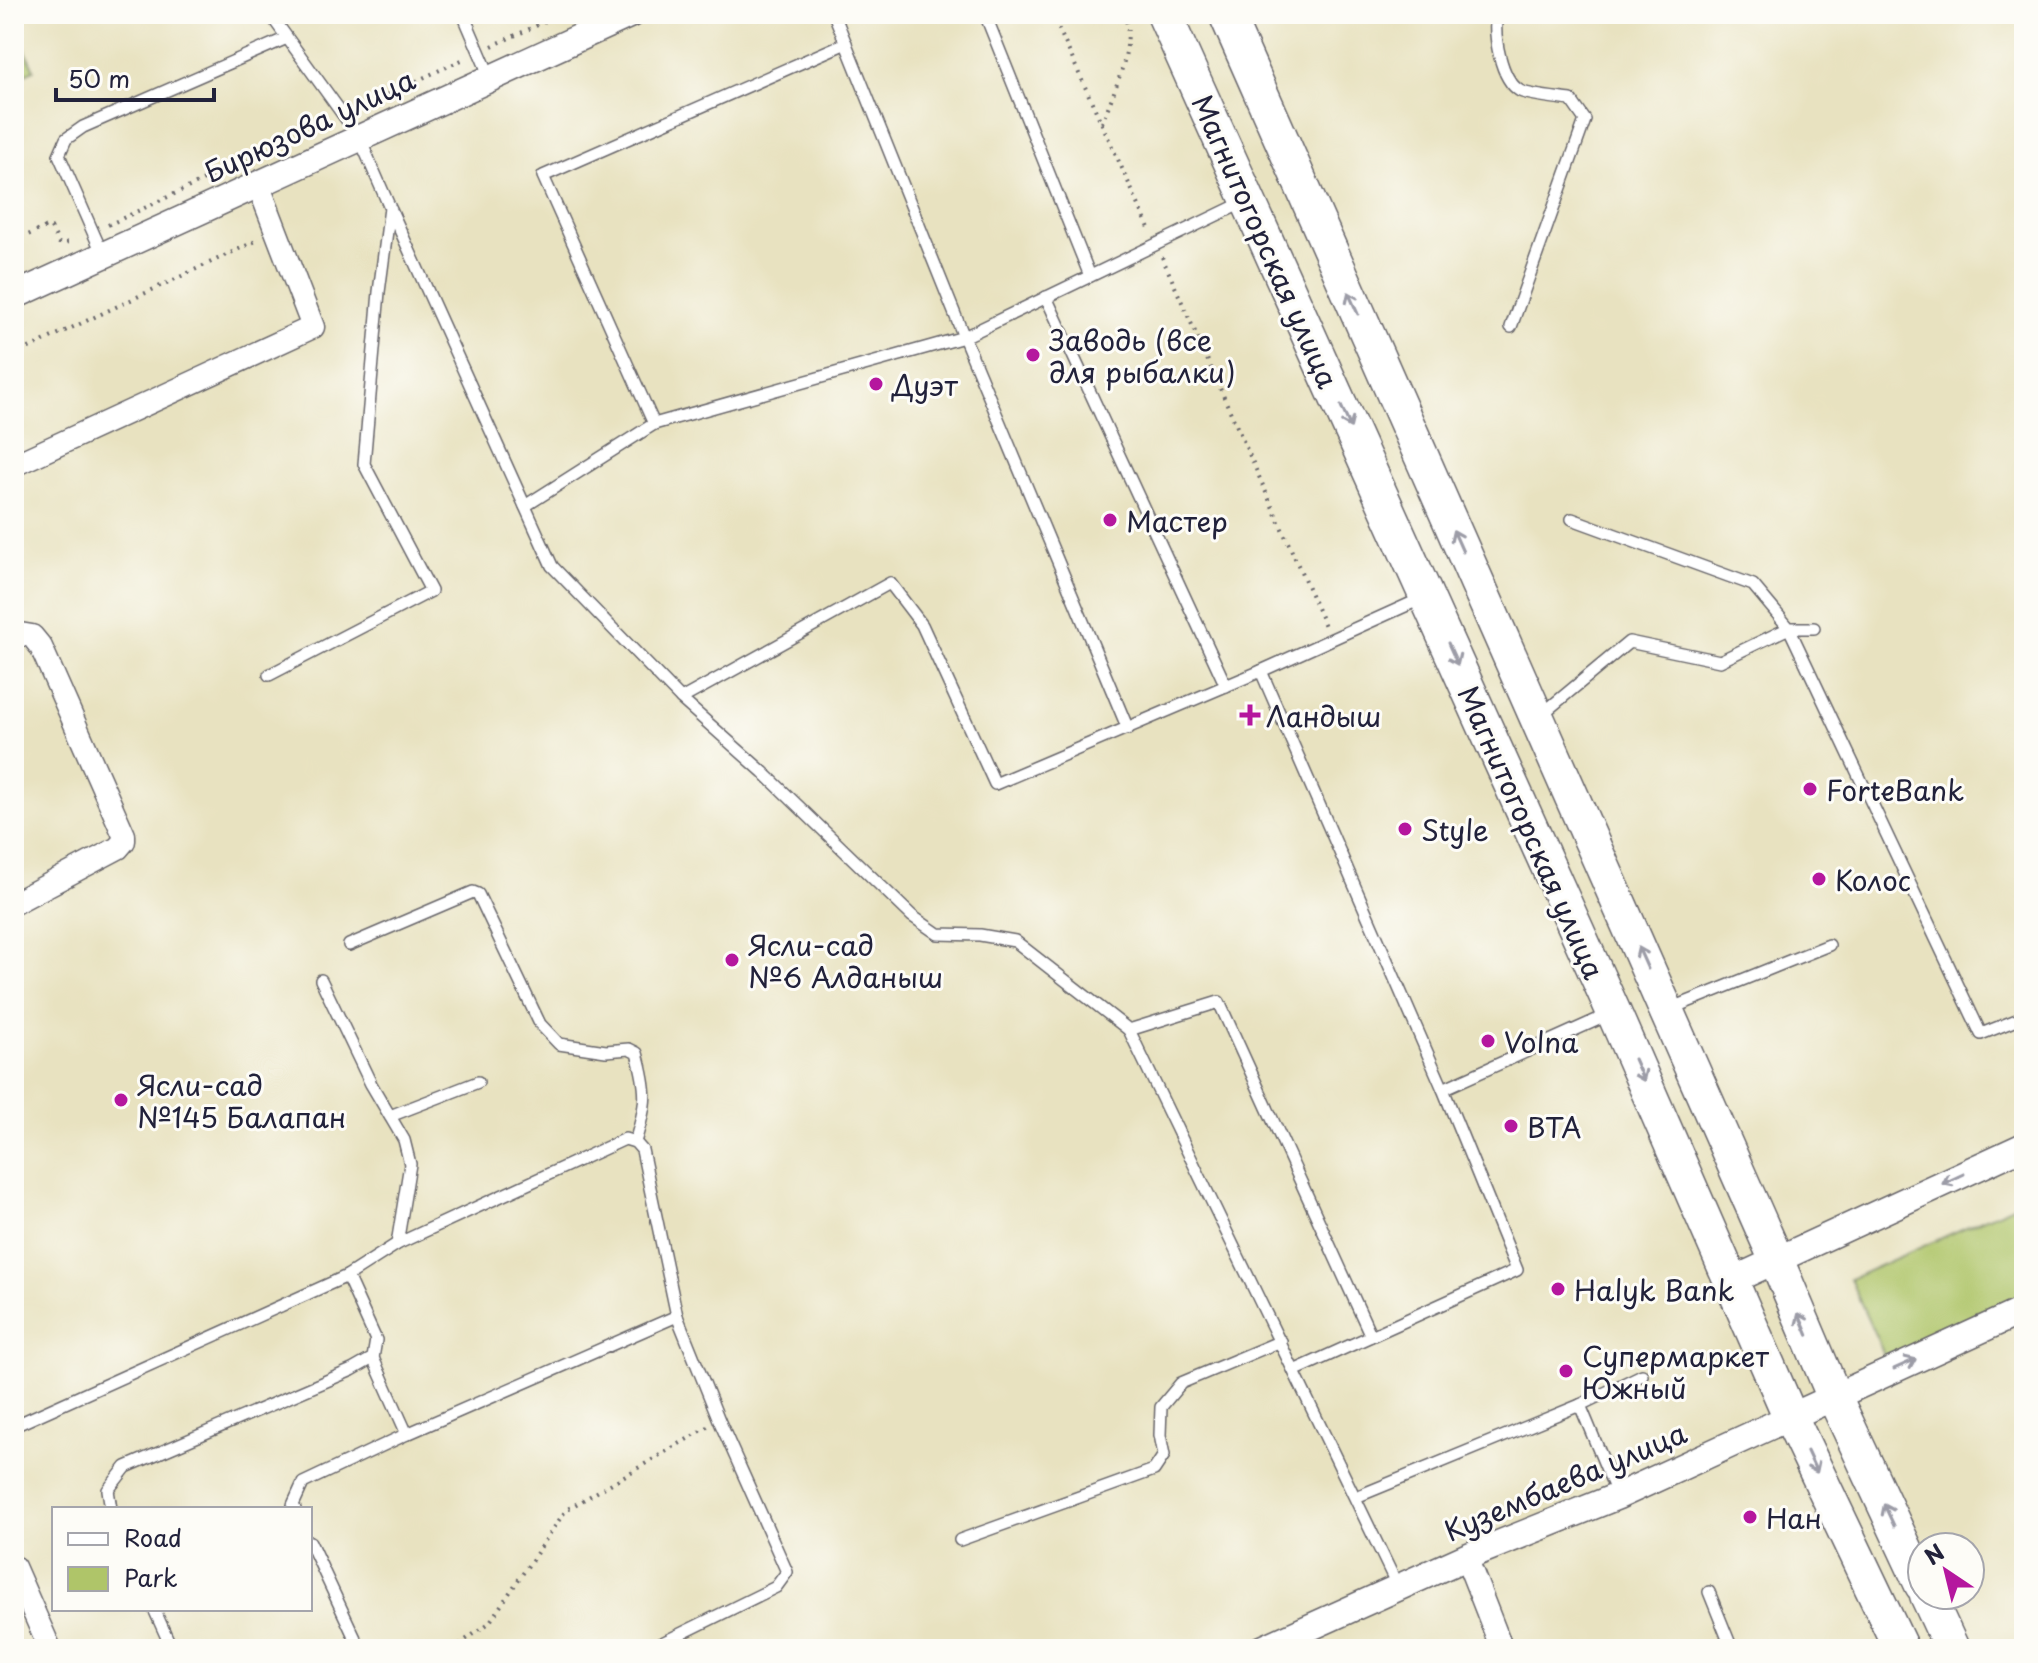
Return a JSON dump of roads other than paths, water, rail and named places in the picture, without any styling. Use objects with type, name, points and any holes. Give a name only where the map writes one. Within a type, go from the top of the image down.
[{"type":"main road","name":"Магнитогорская улица","points":[[1164,14],[1614,1013],[1790,1416],[1901,1649]]},
{"type":"main road","name":"Магнитогорская улица","points":[[1226,14],[1834,1396],[1906,1551]]},
{"type":"main road","points":[[1934,1611],[1952,1649]]},
{"type":"street","name":"Бирюзова улица","points":[[14,296],[98,243],[258,184],[631,14]]},
{"type":"street","points":[[14,465],[313,327],[258,184]]},
{"type":"street","points":[[14,633],[32,636],[48,659],[124,841],[118,848],[14,903]]},
{"type":"street","points":[[1731,1281],[2024,1146]]},
{"type":"street","name":"Кузембаева улица","points":[[1262,1649],[1466,1557],[1618,1496],[1834,1396],[2021,1315]]},
{"type":"street","points":[[1466,1557],[1502,1649]]},
{"type":"street","points":[[14,1567],[50,1649]]},
{"type":"lane","points":[[270,14],[359,137],[552,566],[681,699],[763,772],[912,916],[938,934],[980,935],[1015,941],[1129,1030],[1399,1588]]},
{"type":"lane","points":[[463,14],[490,78]]},
{"type":"lane","points":[[834,14],[964,337],[1128,729]]},
{"type":"lane","points":[[985,14],[1090,276]]},
{"type":"lane","points":[[1497,14],[1495,23],[1499,55],[1509,79],[1520,91],[1571,100],[1585,120],[1511,327]]},
{"type":"lane","points":[[98,243],[59,155],[66,139],[83,127],[287,38]]},
{"type":"lane","points":[[654,424],[543,176],[846,43]]},
{"type":"lane","points":[[525,506],[654,424],[964,337],[1248,200]]},
{"type":"lane","points":[[269,675],[431,591],[364,464],[379,292],[390,208]]},
{"type":"lane","points":[[1046,297],[1226,686]]},
{"type":"lane","points":[[1572,519],[1753,585],[1789,628],[1981,1034],[2024,1017]]},
{"type":"lane","points":[[681,699],[890,583],[922,625],[995,784],[1261,671],[1426,596]]},
{"type":"lane","points":[[1536,719],[1629,642],[1720,661],[1789,628],[1814,628]]},
{"type":"lane","points":[[1261,671],[1443,1089],[1517,1270],[1296,1370]]},
{"type":"lane","points":[[349,945],[473,892],[478,894],[540,1024],[559,1044],[606,1051],[629,1049],[637,1053],[646,1084],[646,1106],[635,1142]]},
{"type":"lane","points":[[1666,1010],[1829,945]]},
{"type":"lane","points":[[321,980],[371,1084],[404,1140],[410,1164],[397,1244]]},
{"type":"lane","points":[[1129,1030],[1219,1002],[1371,1336]]},
{"type":"lane","points":[[1443,1089],[1614,1013]]},
{"type":"lane","points":[[390,1116],[478,1082]]},
{"type":"lane","points":[[14,1426],[347,1276],[397,1244],[625,1139],[635,1142],[642,1150],[677,1316],[719,1420],[787,1572],[776,1587],[650,1649]]},
{"type":"lane","points":[[347,1276],[376,1340],[373,1358],[407,1434]]},
{"type":"lane","points":[[294,1507],[303,1483],[677,1316]]},
{"type":"lane","points":[[960,1540],[1154,1470],[1164,1455],[1160,1435],[1161,1407],[1181,1383],[1281,1341]]},
{"type":"lane","points":[[111,1507],[108,1490],[126,1467],[352,1370],[373,1358]]},
{"type":"lane","points":[[1356,1497],[1580,1405],[1642,1375]]},
{"type":"lane","points":[[1580,1405],[1618,1496]]},
{"type":"lane","points":[[312,1546],[360,1649]]},
{"type":"lane","points":[[1709,1592],[1732,1649]]},
{"type":"lane","points":[[155,1611],[172,1649]]},
{"type":"place","name":"Заводь (все для рыбалки)","points":[[1033,355]]},
{"type":"place","name":"Дуэт","points":[[876,384]]},
{"type":"place","name":"Мастер","points":[[1110,520]]},
{"type":"place","name":"Ландыш","points":[[1250,715]]},
{"type":"place","name":"ForteBank","points":[[1810,789]]},
{"type":"place","name":"Style","points":[[1405,829]]},
{"type":"place","name":"Колос","points":[[1819,879]]},
{"type":"place","name":"Ясли-сад №6 Алданыш","points":[[732,960]]},
{"type":"place","name":"Volna","points":[[1488,1041]]},
{"type":"place","name":"Ясли-сад №145 Балапан","points":[[121,1100]]},
{"type":"place","name":"BTA","points":[[1511,1126]]},
{"type":"place","name":"Halyk Bank","points":[[1558,1289]]},
{"type":"place","name":"Супермаркет Южный","points":[[1566,1371]]},
{"type":"place","name":"Нан","points":[[1750,1517]]}]
